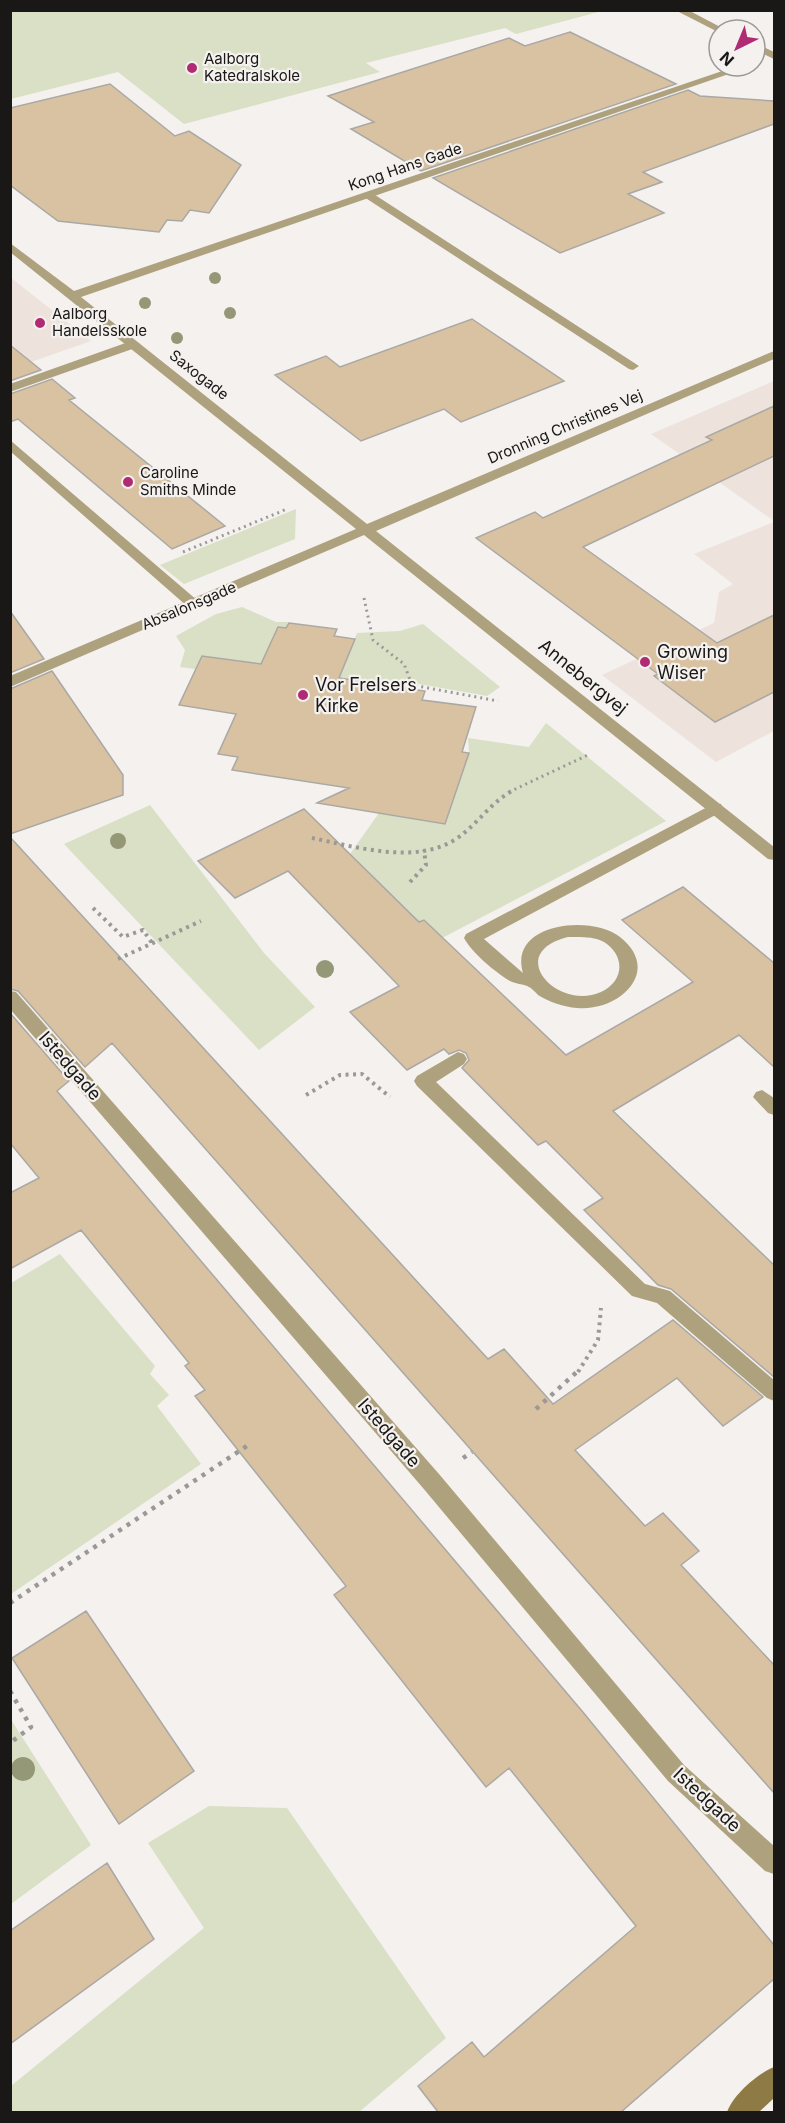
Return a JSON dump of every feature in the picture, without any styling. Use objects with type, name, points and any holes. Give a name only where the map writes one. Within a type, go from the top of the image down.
[{"type":"street","points":[[680,10],[707,23]]},
{"type":"street","name":"Kong Hans Gade","points":[[72,296],[712,78]]},
{"type":"street","points":[[368,195],[633,366]]},
{"type":"street","name":"Saxogade","points":[[10,246],[368,530]]},
{"type":"street","points":[[10,388],[134,344]]},
{"type":"street","name":"Dronning Christines Vej","points":[[368,530],[774,355]]},
{"type":"street","points":[[10,444],[193,604]]},
{"type":"street","name":"Absalonsgade","points":[[10,682],[368,530]]},
{"type":"street","name":"Annebergvej","points":[[368,530],[774,855]]},
{"type":"street","points":[[535,982],[529,969],[530,955],[538,942],[561,931],[590,931],[608,937],[621,948],[628,962],[628,976],[620,989],[596,1001],[567,1000],[549,993],[535,982],[518,978],[472,938],[715,808]]},
{"type":"street","name":"Istedgade","points":[[10,997],[431,1481],[676,1773],[774,1862]]},
{"type":"street","points":[[458,1059],[423,1081],[639,1290],[663,1297],[774,1392]]},
{"type":"street","points":[[740,2112],[774,2080]]},
{"type":"path","points":[[149,566],[323,494]]},
{"type":"path","points":[[364,598],[373,640],[404,664],[412,685],[498,700]]},
{"type":"path","points":[[312,838],[366,848],[410,852],[455,840],[495,801],[625,736]]},
{"type":"path","points":[[410,882],[426,865],[424,850]]},
{"type":"path","points":[[93,908],[123,937],[143,930],[152,943]]},
{"type":"path","points":[[118,959],[201,921]]},
{"type":"path","points":[[306,1095],[340,1075],[362,1074],[395,1102]]},
{"type":"path","points":[[536,1409],[570,1380],[595,1352],[603,1320],[600,1297]]},
{"type":"path","points":[[10,1603],[249,1444]]},
{"type":"path","points":[[10,1691],[31,1727],[10,1743]]},
{"type":"shaded area","name":"Aalborg Handelsskole","points":[[10,277],[91,341],[11,369]]},
{"type":"shaded area","points":[[774,381],[774,521],[651,434]]},
{"type":"shaded area","points":[[774,522],[774,731],[716,762],[602,675],[714,623],[719,592],[733,584],[694,554]]},
{"type":"green space","name":"Aalborg Katedralskole","points":[[10,11],[602,11],[516,34],[505,28],[366,63],[380,72],[184,124],[118,72],[11,99]]},
{"type":"green space","points":[[296,509],[295,539],[184,584],[160,565]]},
{"type":"green space","points":[[242,607],[276,622],[289,622],[261,664],[202,656],[195,669],[180,667],[185,650],[176,636],[216,614]]},
{"type":"green space","points":[[423,624],[500,687],[487,696],[396,680],[394,686],[339,678],[357,633],[400,631]]},
{"type":"green space","points":[[546,723],[666,821],[442,938],[419,922],[350,854],[379,813],[445,824],[469,753],[468,738],[529,747]]},
{"type":"green space","points":[[150,805],[264,953],[315,1007],[259,1050],[64,844]]},
{"type":"green space","points":[[60,1254],[155,1366],[150,1374],[169,1395],[157,1406],[201,1464],[11,1594],[11,1283]]},
{"type":"green space","points":[[10,1718],[91,1845],[11,1904],[10,1904]]},
{"type":"green space","points":[[209,1806],[287,1808],[446,2038],[359,2112],[11,2112],[11,2086],[204,1928],[148,1843]]},
{"type":"building","points":[[570,32],[676,84],[421,171],[351,129],[374,122],[328,96],[509,38],[525,46]]},
{"type":"building","points":[[110,84],[175,136],[189,131],[241,165],[209,213],[190,210],[182,221],[167,220],[159,232],[58,221],[10,185],[10,108]]},
{"type":"building","points":[[688,90],[700,96],[774,101],[774,124],[643,172],[662,182],[628,194],[664,213],[560,253],[433,178]]},
{"type":"building","points":[[472,319],[564,381],[461,422],[444,409],[361,441],[275,375],[326,356],[340,367]]},
{"type":"building","points":[[10,345],[41,370],[10,381]]},
{"type":"building","name":"Caroline Smiths Minde","points":[[52,379],[75,398],[69,400],[225,526],[172,549],[18,419],[10,422],[10,394]]},
{"type":"building","points":[[774,406],[774,456],[583,547],[717,643],[774,615],[774,692],[715,722],[654,676],[658,674],[476,538],[535,512],[543,518],[712,440],[706,437]]},
{"type":"building","points":[[10,611],[44,659],[10,673]]},
{"type":"building","name":"Vor Frelsers Kirke","points":[[289,623],[337,629],[334,636],[355,639],[339,678],[425,691],[422,700],[476,707],[462,752],[469,753],[445,824],[317,803],[349,788],[232,770],[238,757],[218,754],[236,714],[179,705],[202,656],[261,664],[278,627],[286,628]]},
{"type":"building","points":[[52,671],[123,775],[123,795],[10,834],[10,689]]},
{"type":"building","points":[[304,809],[419,922],[424,920],[566,1055],[693,982],[622,920],[683,887],[774,963],[774,1067],[739,1035],[613,1111],[774,1265],[774,1377],[671,1289],[658,1285],[584,1210],[603,1198],[546,1141],[538,1145],[462,1068],[469,1060],[466,1053],[459,1050],[449,1054],[444,1049],[407,1070],[350,1012],[399,986],[288,871],[235,898],[198,861]]},
{"type":"building","points":[[10,837],[488,1359],[504,1349],[553,1404],[673,1320],[763,1397],[723,1426],[677,1378],[575,1450],[645,1526],[663,1513],[699,1551],[681,1565],[774,1665],[774,1793],[112,1043],[85,1067],[18,991],[10,989]]},
{"type":"building","points":[[10,1013],[69,1081],[57,1091],[582,1711],[774,1945],[774,1979],[621,2112],[438,2112],[418,2086],[472,2042],[484,2057],[636,1926],[509,1768],[486,1787],[334,1595],[346,1586],[195,1396],[205,1390],[185,1366],[189,1363],[81,1230],[10,1269],[10,1193],[39,1178],[10,1143]]},
{"type":"building","points":[[86,1611],[194,1771],[119,1824],[12,1658]]},
{"type":"building","points":[[107,1863],[154,1939],[10,2044],[10,1931]]},
{"type":"place","name":"Aalborg Katedralskole","points":[[192,68]]},
{"type":"place","name":"Aalborg Handelsskole","points":[[40,323]]},
{"type":"place","name":"Caroline Smiths Minde","points":[[128,482]]},
{"type":"place","name":"Growing Wiser","points":[[645,662]]},
{"type":"place","name":"Vor Frelsers Kirke","points":[[303,695]]}]
